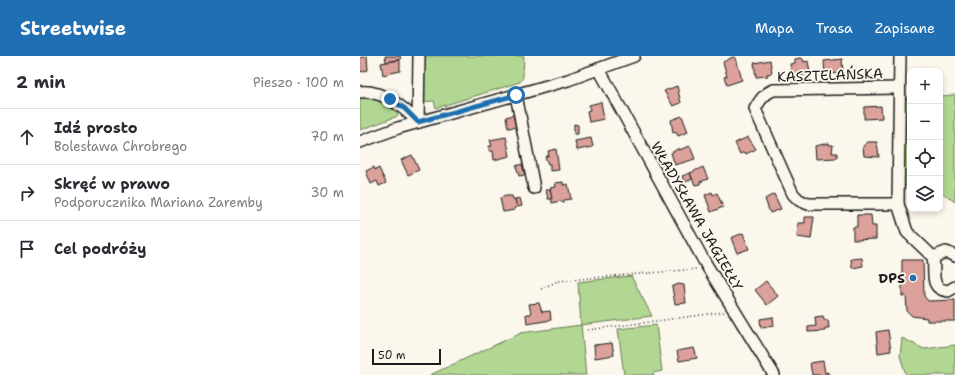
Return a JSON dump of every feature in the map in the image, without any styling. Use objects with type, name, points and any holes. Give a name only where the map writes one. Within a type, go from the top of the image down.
[{"type":"street","points":[[418,122],[419,56]]},
{"type":"street","points":[[360,142],[398,128],[516,95],[599,69],[634,56]]},
{"type":"street","points":[[900,56],[898,204],[907,232],[933,257],[934,278],[937,286],[940,289],[948,291],[955,287]]},
{"type":"street","name":"WŁADYSŁAWA JAGIEŁŁY","points":[[599,69],[708,268],[774,375]]},
{"type":"street","name":"KASZTELAŃSKA","points":[[898,204],[808,204],[799,200],[793,194],[755,109],[759,100],[766,93],[774,90],[899,88]]},
{"type":"street","points":[[360,92],[367,91],[390,99],[404,108],[418,122]]},
{"type":"street","points":[[516,95],[534,188]]},
{"type":"street","points":[[933,257],[946,252],[955,256]]},
{"type":"path","points":[[541,289],[558,281],[708,268]]},
{"type":"path","points":[[588,330],[720,313],[732,307]]},
{"type":"green space","points":[[423,56],[524,56],[523,77],[520,82],[436,108],[434,101],[421,102]]},
{"type":"green space","points":[[360,95],[379,100],[395,107],[398,116],[360,130]]},
{"type":"green space","points":[[955,95],[955,202],[943,193],[943,96]]},
{"type":"green space","points":[[905,99],[907,99],[907,186],[901,186]]},
{"type":"green space","points":[[631,276],[652,316],[581,325],[578,282]]},
{"type":"green space","points":[[581,325],[586,375],[430,375],[521,333]]},
{"type":"green space","points":[[656,325],[662,371],[653,373],[654,375],[624,375],[618,329]]},
{"type":"green space","points":[[902,338],[924,349],[955,345],[955,375],[906,375],[900,356]]},
{"type":"building","points":[[367,56],[368,70],[360,72],[360,58]]},
{"type":"building","points":[[385,56],[400,56],[401,59],[386,62]]},
{"type":"building","points":[[733,57],[736,58],[742,80],[727,85],[724,77],[727,76],[723,62]]},
{"type":"building","points":[[795,59],[803,59],[804,62],[808,61],[810,73],[800,76],[799,74],[792,75],[790,64],[795,63]]},
{"type":"building","points":[[842,59],[843,73],[825,74],[824,61]]},
{"type":"building","points":[[400,60],[400,71],[383,75],[381,63]]},
{"type":"building","points":[[770,60],[772,73],[767,74],[768,76],[756,77],[754,63]]},
{"type":"building","points":[[677,86],[681,103],[673,106],[664,91]]},
{"type":"building","points":[[601,102],[604,119],[589,122],[587,111],[590,110],[589,105]]},
{"type":"building","points":[[881,106],[882,118],[864,119],[864,107]]},
{"type":"building","points":[[513,115],[516,127],[508,128],[506,117]]},
{"type":"building","points":[[682,116],[688,132],[678,136],[676,132],[673,133],[671,120]]},
{"type":"building","points":[[574,124],[578,125],[578,134],[574,134]]},
{"type":"building","points":[[506,137],[510,156],[494,160],[493,151],[490,151],[489,146],[492,146],[490,140]]},
{"type":"building","points":[[748,137],[756,149],[746,154],[745,152],[740,154],[735,143]]},
{"type":"building","points":[[591,138],[593,147],[577,150],[575,141]]},
{"type":"building","points":[[868,142],[877,142],[879,157],[864,156],[863,146]]},
{"type":"building","points":[[829,143],[829,145],[833,145],[832,153],[837,153],[837,158],[816,159],[815,146]]},
{"type":"building","points":[[690,146],[695,159],[675,165],[671,153],[679,148],[679,150]]},
{"type":"building","points":[[556,149],[559,170],[550,171],[550,164],[548,164],[545,157],[549,155],[548,151]]},
{"type":"building","points":[[412,155],[419,170],[408,175],[401,160]]},
{"type":"building","points":[[522,164],[525,175],[519,176],[516,166]]},
{"type":"building","points":[[374,167],[375,170],[379,168],[386,183],[379,186],[377,181],[371,184],[366,171]]},
{"type":"building","points":[[703,167],[708,179],[695,185],[690,173]]},
{"type":"building","points":[[690,173],[692,179],[685,182],[682,176]]},
{"type":"building","points":[[563,182],[563,185],[568,184],[571,199],[564,200],[563,203],[560,201],[552,203],[550,188],[556,187],[555,183]]},
{"type":"building","points":[[550,189],[552,199],[548,199],[546,190]]},
{"type":"building","points":[[712,192],[713,195],[717,193],[723,207],[711,212],[705,195]]},
{"type":"building","points":[[774,194],[781,209],[770,213],[765,199]]},
{"type":"building","points":[[512,196],[513,199],[515,199],[517,207],[514,208],[515,210],[503,212],[500,198]]},
{"type":"building","points":[[520,198],[522,206],[517,207],[515,199]]},
{"type":"building","points":[[857,215],[871,215],[872,226],[876,226],[876,239],[853,240],[853,227],[857,227]]},
{"type":"building","points":[[805,217],[814,217],[811,239],[797,237],[798,223],[805,223]]},
{"type":"building","points":[[743,233],[749,249],[737,253],[731,238]]},
{"type":"building","points":[[862,258],[863,266],[852,268],[851,259]]},
{"type":"building","name":"DPS","points":[[902,260],[923,260],[924,296],[928,301],[955,300],[955,321],[927,321],[927,318],[912,316],[907,311],[906,296],[902,296]]},
{"type":"building","points":[[766,281],[778,296],[767,305],[755,290]]},
{"type":"building","points":[[678,284],[684,285],[686,303],[675,304],[672,287]]},
{"type":"building","points":[[539,303],[542,312],[550,311],[551,320],[527,324],[526,314],[531,314],[529,304]]},
{"type":"building","points":[[823,316],[824,320],[828,320],[829,328],[825,328],[825,331],[808,332],[808,327],[816,326],[815,317]]},
{"type":"building","points":[[773,317],[774,326],[761,328],[760,319]]},
{"type":"building","points":[[888,330],[891,351],[878,353],[876,332]]},
{"type":"building","points":[[612,343],[614,355],[595,358],[594,345]]},
{"type":"building","points":[[694,348],[697,358],[679,361],[677,351]]},
{"type":"building","points":[[823,361],[825,373],[828,372],[828,375],[812,375],[810,363]]},
{"type":"place","name":"DPS","points":[[913,278]]},
{"type":"route","points":[[390,99],[404,108],[418,122],[516,95]]}]
